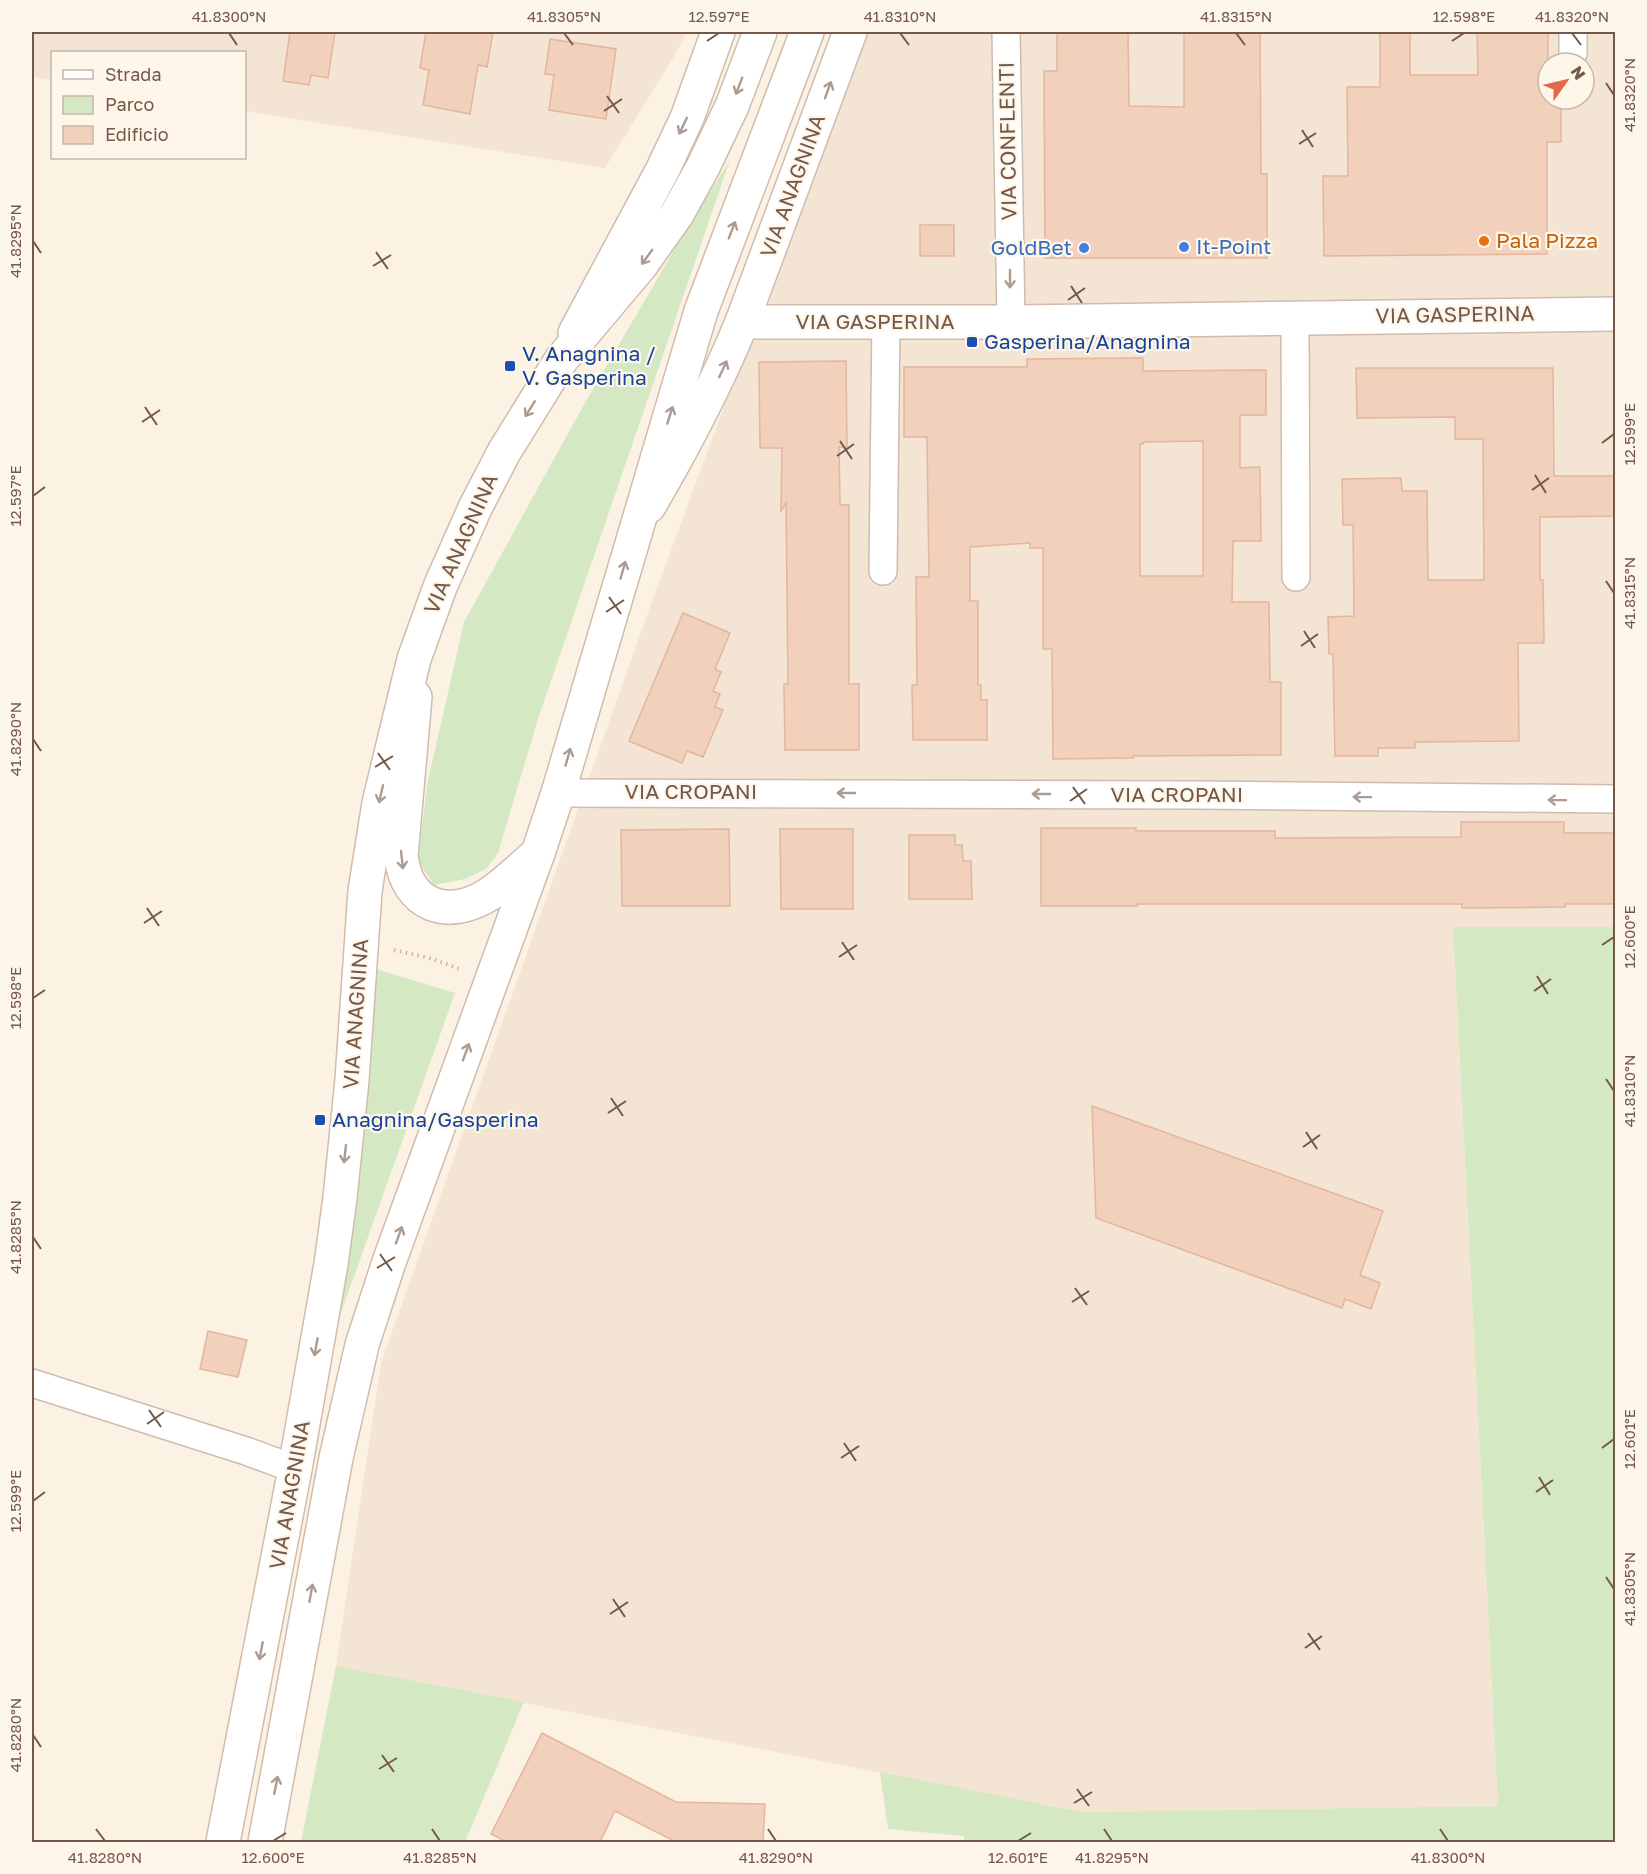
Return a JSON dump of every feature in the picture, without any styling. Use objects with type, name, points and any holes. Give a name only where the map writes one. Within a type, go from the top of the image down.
[{"type":"main road","name":"VIA ANAGNINA","points":[[223,1842],[295,1470],[331,1264],[352,1080],[369,861],[379,803],[421,635],[486,485],[561,360],[662,171],[687,118],[718,32]]},
{"type":"main road","name":"VIA ANAGNINA","points":[[561,360],[641,265],[689,193],[732,105],[760,32]]},
{"type":"main road","name":"VIA ANAGNINA","points":[[265,1842],[336,1458],[362,1345],[389,1262],[558,793],[701,311],[807,32]]},
{"type":"main road","name":"VIA ANAGNINA","points":[[635,531],[689,437],[723,368],[850,32]]},
{"type":"main road","name":"VIA GASPERINA","points":[[742,322],[1011,322],[1616,314]]},
{"type":"main road","points":[[421,635],[401,856],[402,868],[412,890],[429,903],[452,907],[462,906],[489,894],[538,853]]},
{"type":"street","name":"VIA CONFLENTI","points":[[1006,32],[1011,322]]},
{"type":"street","points":[[1295,318],[1296,577]]},
{"type":"street","points":[[883,572],[886,322]]},
{"type":"street","name":"VIA CROPANI","points":[[558,793],[1197,795],[1616,800]]},
{"type":"street","points":[[32,1383],[246,1451],[295,1470]]},
{"type":"path","points":[[391,949],[433,959],[466,971]]},
{"type":"shaded area","points":[[32,32],[685,32],[681,45],[605,168],[246,111],[246,51],[51,51],[51,80],[32,77]]},
{"type":"shaded area","points":[[865,32],[1615,32],[1615,927],[1453,928],[1498,1806],[1082,1812],[336,1666],[381,1363],[646,618],[723,409],[775,280]]},
{"type":"green space","points":[[730,160],[539,716],[498,853],[486,869],[465,879],[434,885],[418,861],[427,785],[464,622],[586,401],[677,245]]},
{"type":"green space","points":[[1453,927],[1615,927],[1615,1842],[964,1842],[964,1836],[888,1829],[880,1772],[1082,1812],[1498,1806]]},
{"type":"green space","points":[[376,969],[455,993],[337,1324]]},
{"type":"green space","points":[[336,1666],[524,1702],[465,1842],[301,1842]]},
{"type":"building","points":[[290,32],[335,32],[328,78],[311,75],[309,85],[283,81]]},
{"type":"building","points":[[426,32],[493,32],[487,67],[478,65],[470,114],[423,105],[429,70],[420,68]]},
{"type":"building","points":[[1057,32],[1128,32],[1129,106],[1184,107],[1184,32],[1260,32],[1261,174],[1267,174],[1267,258],[1045,258],[1044,71],[1057,71]]},
{"type":"building","points":[[1380,32],[1410,32],[1410,75],[1478,75],[1477,32],[1548,32],[1548,51],[1536,51],[1536,111],[1561,111],[1561,142],[1547,142],[1547,254],[1324,256],[1323,176],[1348,176],[1347,87],[1380,87]]},
{"type":"building","points":[[550,39],[616,49],[606,119],[549,110],[554,75],[545,74]]},
{"type":"building","points":[[920,225],[954,225],[954,256],[920,256]]},
{"type":"building","points":[[1143,358],[1143,371],[1266,370],[1266,415],[1240,415],[1240,468],[1260,467],[1261,541],[1233,541],[1232,602],[1269,602],[1270,682],[1281,682],[1281,755],[1053,759],[1052,649],[1043,649],[1043,548],[1030,548],[1030,543],[970,547],[970,601],[978,601],[978,685],[981,685],[981,700],[987,700],[987,740],[913,740],[912,685],[917,685],[916,577],[929,577],[927,437],[904,437],[904,367],[1027,367],[1027,359]],"holes":[[[1203,441],[1203,576],[1140,576],[1140,444],[1143,442]]]},
{"type":"building","points":[[846,361],[847,447],[839,447],[840,505],[849,505],[849,684],[859,684],[859,750],[785,750],[784,684],[788,684],[786,503],[781,511],[782,448],[760,448],[759,362]]},
{"type":"building","points":[[1356,368],[1553,368],[1554,476],[1616,476],[1616,516],[1540,517],[1540,580],[1543,580],[1544,643],[1518,643],[1519,741],[1415,742],[1415,748],[1378,748],[1378,756],[1335,756],[1333,654],[1329,654],[1328,617],[1354,616],[1353,525],[1343,525],[1342,479],[1401,478],[1402,491],[1427,491],[1428,580],[1484,580],[1483,439],[1455,439],[1455,417],[1357,418]]},
{"type":"building","points":[[683,613],[730,633],[715,669],[721,672],[713,691],[720,694],[715,707],[723,710],[703,757],[687,751],[682,763],[629,741]]},
{"type":"building","points":[[1461,822],[1564,822],[1564,833],[1616,833],[1616,904],[1462,908],[1462,904],[1041,906],[1041,828],[1275,831],[1275,838],[1461,837]]},
{"type":"building","points":[[729,829],[730,906],[622,906],[621,830]]},
{"type":"building","points":[[780,829],[853,829],[853,909],[781,909]]},
{"type":"building","points":[[909,835],[955,835],[955,845],[962,845],[963,861],[971,861],[972,899],[909,899]]},
{"type":"building","points":[[1092,1106],[1383,1211],[1360,1275],[1380,1283],[1371,1309],[1345,1299],[1342,1308],[1096,1218]]},
{"type":"building","points":[[208,1331],[247,1340],[238,1377],[200,1369]]},
{"type":"building","points":[[542,1733],[676,1802],[765,1804],[763,1842],[676,1842],[615,1811],[600,1842],[507,1842],[491,1834]]},
{"type":"place","name":"Pala Pizza","points":[[1484,241]]},
{"type":"place","name":"It-Point","points":[[1184,247]]},
{"type":"place","name":"GoldBet","points":[[1084,248]]},
{"type":"place","name":"Gasperina/Anagnina","points":[[972,342]]},
{"type":"place","name":"V. Anagnina / V. Gasperina","points":[[510,366]]},
{"type":"place","name":"Anagnina/Gasperina","points":[[320,1120]]}]
